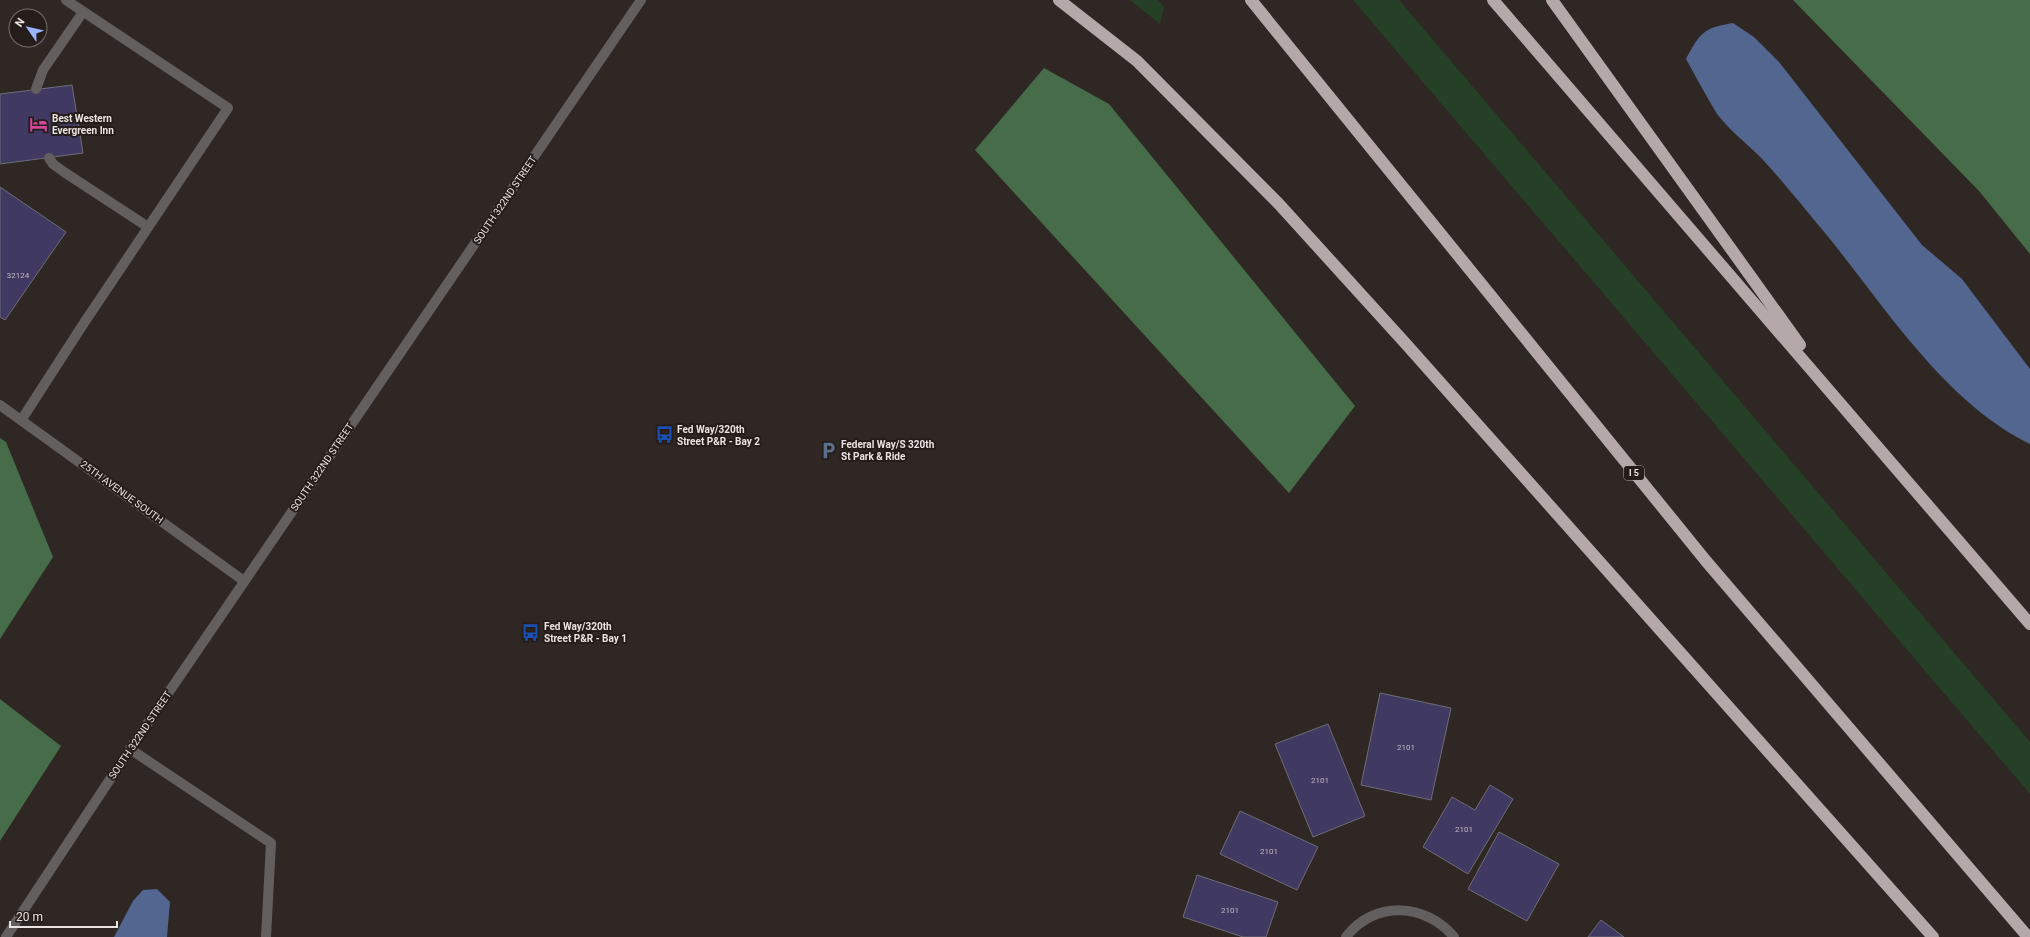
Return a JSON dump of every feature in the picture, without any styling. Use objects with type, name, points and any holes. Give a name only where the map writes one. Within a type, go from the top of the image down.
[{"type":"highway","points":[[1058,0],[1137,61],[1278,203],[1406,344],[1933,937]]},
{"type":"highway","name":"I 5","points":[[1251,0],[1706,561],[2028,937]]},
{"type":"highway","points":[[1493,0],[2030,624]]},
{"type":"highway","points":[[1552,0],[1846,409]]},
{"type":"street","points":[[22,419],[228,108],[66,0]]},
{"type":"street","name":"SOUTH 322ND STREET","points":[[6,937],[130,749],[641,0]]},
{"type":"street","points":[[36,89],[37,82],[44,70],[83,12]]},
{"type":"street","points":[[49,158],[53,164],[64,172],[148,227]]},
{"type":"street","name":"25TH AVENUE SOUTH","points":[[0,405],[22,419],[244,581]]},
{"type":"street","points":[[130,749],[271,842],[266,937]]},
{"type":"street","points":[[1346,937],[1361,922],[1379,913],[1401,910],[1426,914],[1451,933]]},
{"type":"green space","points":[[1130,0],[1158,0],[1164,7],[1160,24]]},
{"type":"green space","points":[[1353,0],[1399,0],[2030,742],[2030,794]]},
{"type":"green space","points":[[1793,0],[2030,0],[2030,254],[1979,191]]},
{"type":"green space","points":[[1044,68],[1109,104],[1355,406],[1289,493],[975,150]]},
{"type":"green space","points":[[0,438],[6,442],[53,557],[0,639]]},
{"type":"green space","points":[[0,699],[61,746],[0,841]]},
{"type":"water","points":[[1733,23],[1754,37],[1779,62],[1922,245],[1962,279],[2030,369],[2030,444],[1999,426],[1970,403],[1943,378],[1917,350],[1825,233],[1780,179],[1717,114],[1686,59],[1695,43],[1704,33],[1715,27]]},
{"type":"water","points":[[157,889],[170,902],[167,937],[114,937],[133,901],[143,890]]},
{"type":"building","name":"Best Western Evergreen Inn","points":[[72,85],[83,153],[0,164],[0,94]]},
{"type":"building","points":[[0,187],[66,232],[5,320],[0,317]]},
{"type":"building","points":[[1380,693],[1451,708],[1431,800],[1361,785]]},
{"type":"building","points":[[1328,724],[1365,816],[1313,837],[1275,744]]},
{"type":"building","points":[[1490,785],[1513,799],[1468,874],[1423,847],[1452,797],[1475,810]]},
{"type":"building","points":[[1240,811],[1318,847],[1297,890],[1220,854]]},
{"type":"building","points":[[1499,832],[1559,864],[1527,921],[1468,889]]},
{"type":"building","points":[[1197,875],[1278,902],[1266,937],[1243,937],[1183,917]]},
{"type":"building","points":[[1601,920],[1624,937],[1588,937]]},
{"type":"place","name":"Best Western Evergreen Inn","points":[[39,124]]},
{"type":"place","name":"Fed Way/320th Street P&R - Bay 2","points":[[664,435]]},
{"type":"place","name":"Federal Way/S 320th St Park & Ride","points":[[828,450]]},
{"type":"place","name":"Fed Way/320th Street P&R - Bay 1","points":[[531,632]]}]
